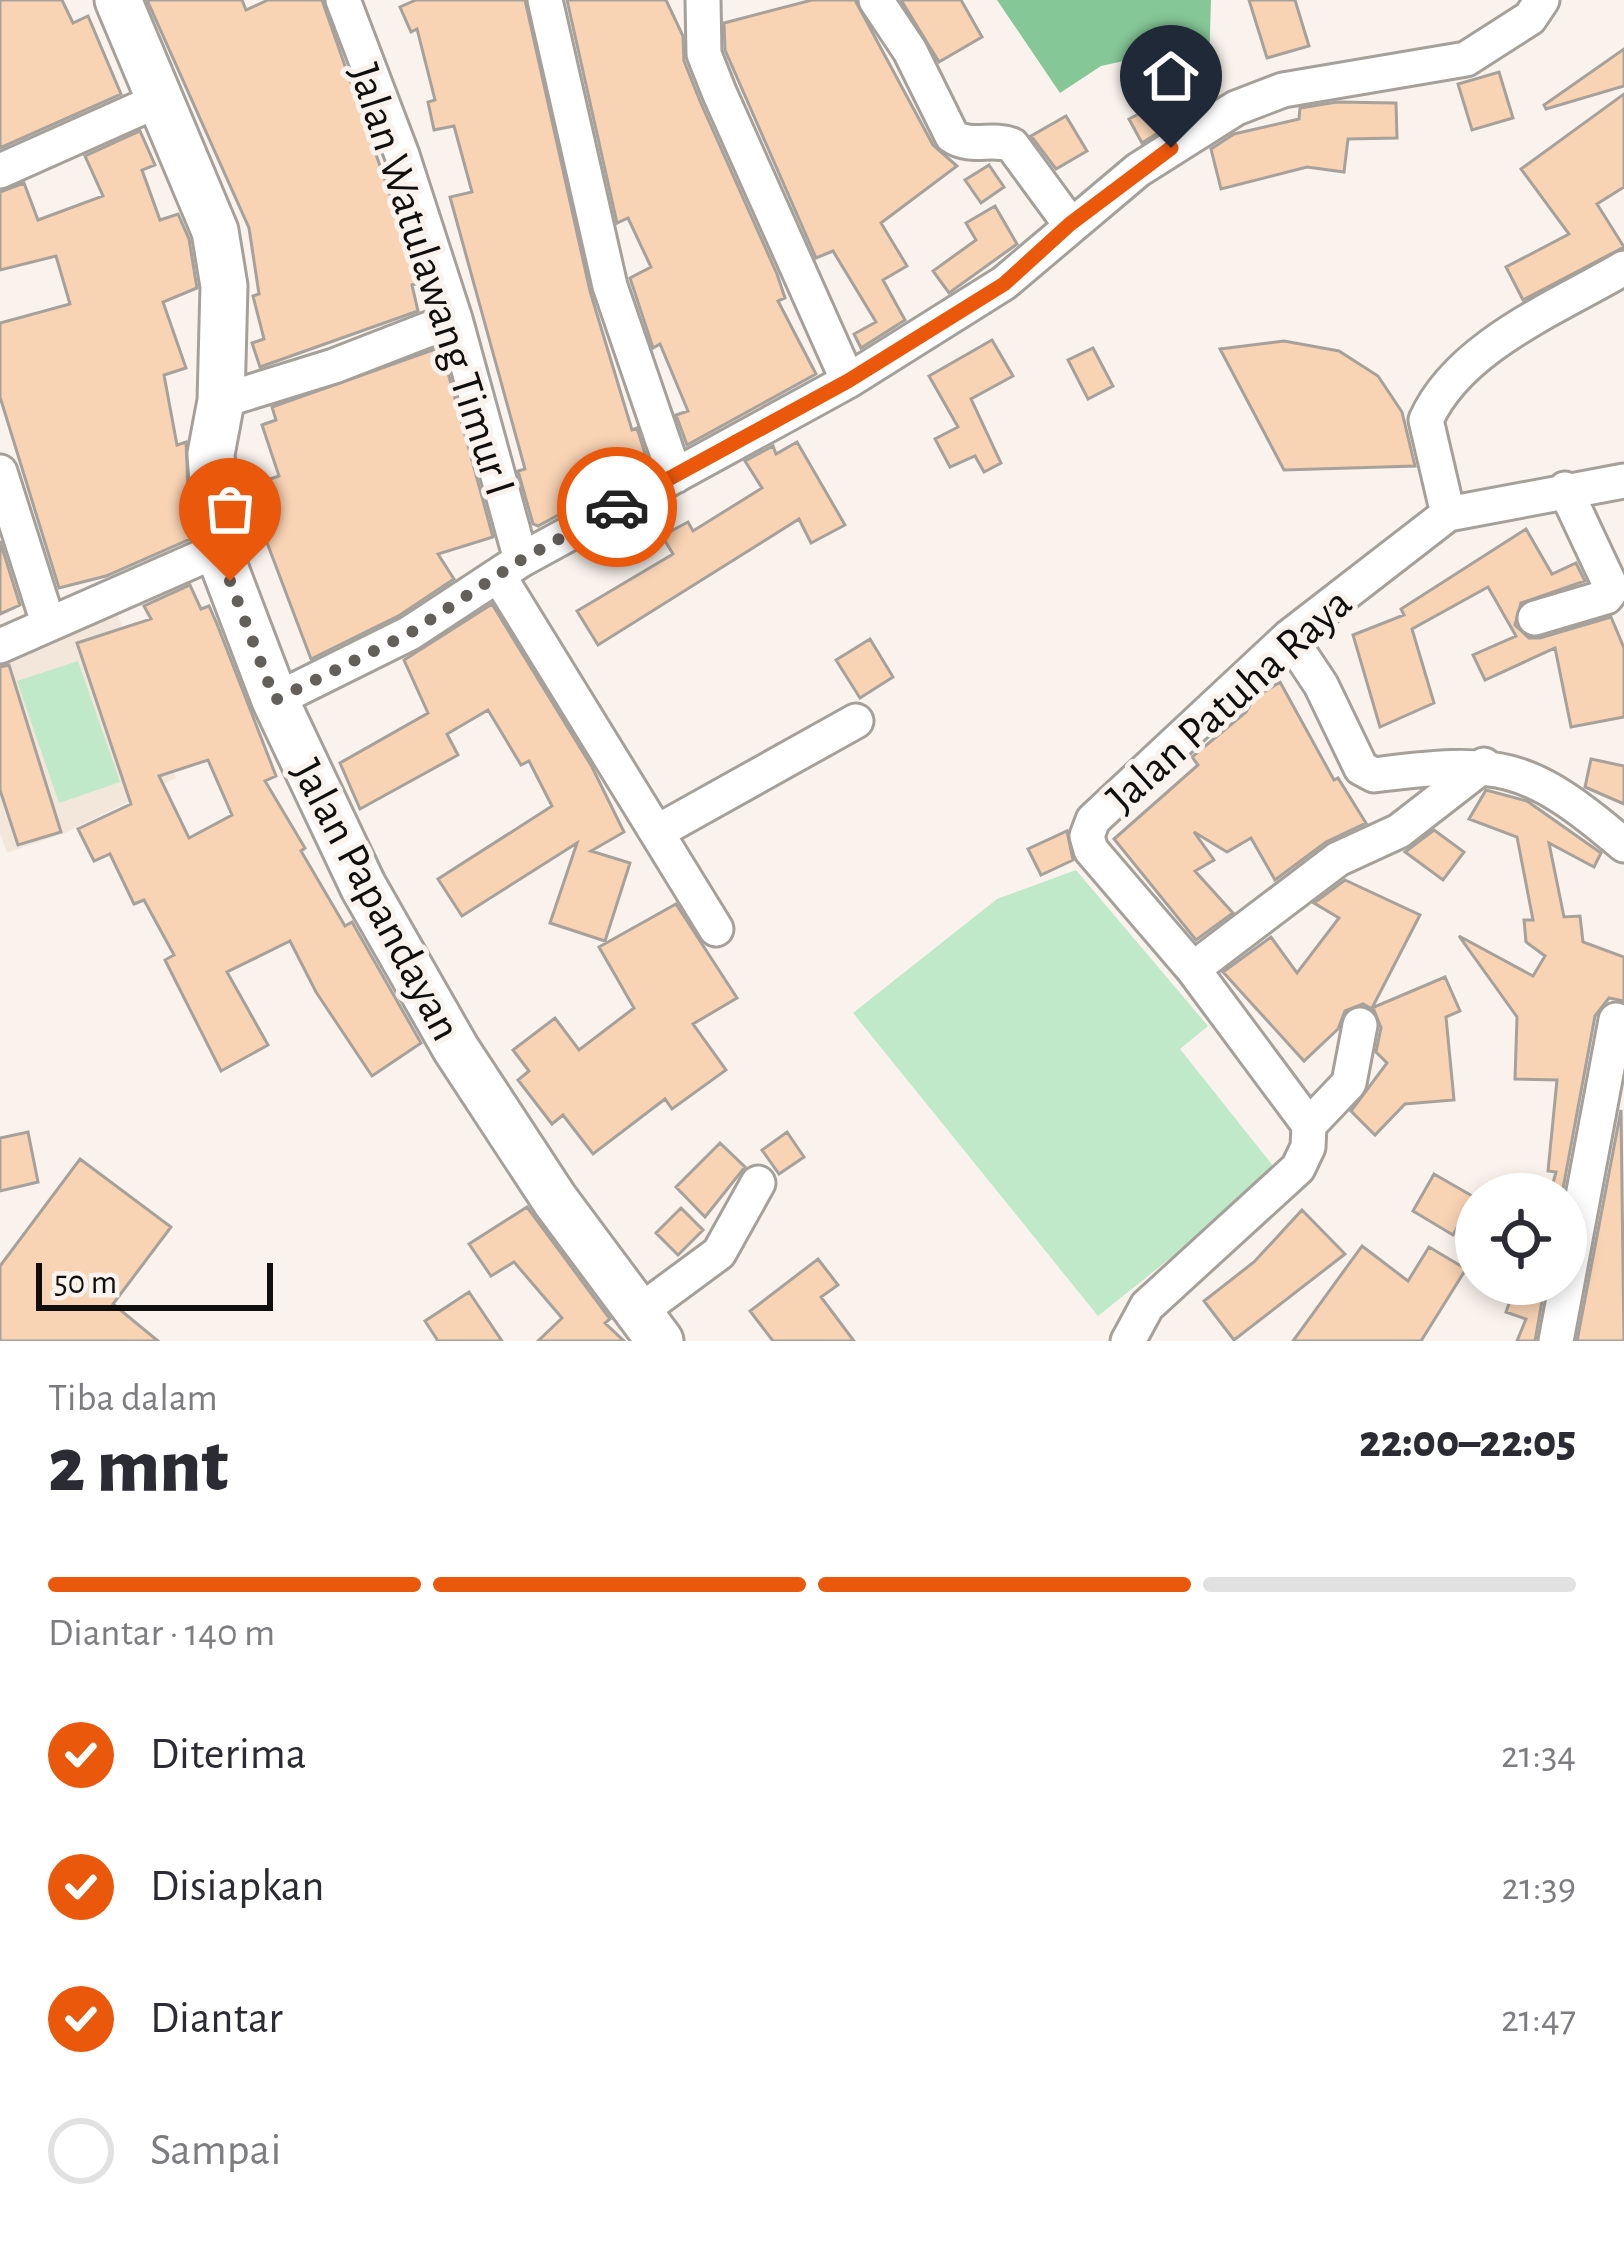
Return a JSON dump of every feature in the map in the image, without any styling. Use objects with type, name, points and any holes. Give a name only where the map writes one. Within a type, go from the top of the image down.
[{"type":"main road","name":"Jalan Papandayan","points":[[118,0],[215,231],[224,286],[221,401],[211,454],[218,550],[275,700],[363,886],[456,1049],[555,1200],[650,1326]]},
{"type":"street","name":"Jalan Watulawang Timur I","points":[[343,0],[402,154],[455,319],[510,569],[716,929]]},
{"type":"street","points":[[545,0],[610,286],[675,476]]},
{"type":"street","points":[[876,0],[910,51],[952,136],[963,143],[1000,140],[1012,146],[1070,224]]},
{"type":"street","points":[[275,700],[410,633],[510,569],[848,381],[1004,284],[1138,170],[1259,96],[1466,59],[1531,18],[1542,0]]},
{"type":"street","points":[[707,2],[704,54],[848,381]]},
{"type":"street","points":[[0,171],[158,100]]},
{"type":"street","points":[[1624,268],[1499,343],[1445,387],[1426,420],[1448,514],[1624,481]]},
{"type":"street","points":[[221,401],[455,319]]},
{"type":"street","points":[[0,472],[48,623]]},
{"type":"street","points":[[1535,618],[1606,597],[1612,589],[1565,489]]},
{"type":"street","name":"Jalan Patuha Raya","points":[[1309,1125],[1193,969],[1091,850],[1087,836],[1093,820],[1289,637],[1448,514]]},
{"type":"street","points":[[0,646],[218,550]]},
{"type":"street","points":[[1289,637],[1321,685],[1361,768],[1373,775],[1484,765],[1535,777],[1624,845]]},
{"type":"street","points":[[657,832],[856,721]]},
{"type":"street","points":[[1193,969],[1338,859],[1399,832],[1484,765]]},
{"type":"street","points":[[1556,1341],[1616,1020]]},
{"type":"street","points":[[1128,1341],[1147,1306],[1298,1168],[1308,1147],[1309,1125],[1349,1083],[1360,1025]]},
{"type":"street","points":[[650,1326],[718,1253],[758,1183]]},
{"type":"shaded area","points":[[115,607],[176,778],[67,832],[7,853],[0,833],[0,657]]},
{"type":"green space","points":[[997,0],[1211,0],[1209,66],[1168,81],[1142,57],[1101,66],[1060,93]]},
{"type":"green space","points":[[78,661],[120,782],[59,803],[17,681]]},
{"type":"green space","points":[[1076,870],[1208,1026],[1180,1049],[1278,1172],[1098,1316],[853,1013],[997,899]]},
{"type":"building","points":[[0,0],[62,0],[73,23],[88,16],[121,94],[0,148]]},
{"type":"building","points":[[147,0],[242,0],[246,10],[268,0],[322,0],[421,283],[412,285],[418,311],[260,367],[252,343],[264,339],[253,296],[259,294],[249,228]]},
{"type":"building","points":[[416,0],[525,0],[590,291],[632,430],[637,428],[649,466],[538,526],[533,524],[518,471],[525,469],[450,197],[472,192],[454,126],[434,130],[428,102],[435,100],[417,29],[411,32],[400,7]]},
{"type":"building","points":[[567,0],[666,0],[683,36],[684,61],[700,101],[777,274],[785,298],[778,301],[816,374],[687,445],[676,415],[688,411],[660,344],[653,348],[630,278],[651,267],[628,218],[617,223]]},
{"type":"building","points":[[812,0],[855,0],[933,145],[957,166],[881,223],[907,266],[883,280],[905,320],[861,348],[854,334],[876,322],[833,251],[816,258],[725,50],[724,23]]},
{"type":"building","points":[[901,0],[961,0],[982,37],[939,62]]},
{"type":"building","points":[[1249,0],[1295,0],[1309,46],[1267,58]]},
{"type":"building","points":[[1624,49],[1624,86],[1546,109],[1544,105]]},
{"type":"building","points":[[1499,72],[1513,118],[1472,130],[1458,84]]},
{"type":"building","points":[[1624,94],[1624,187],[1597,204],[1624,247],[1523,300],[1506,267],[1569,234],[1521,169]]},
{"type":"building","points":[[1170,97],[1181,118],[1142,143],[1129,119]]},
{"type":"building","points":[[1337,102],[1396,103],[1397,138],[1348,139],[1344,172],[1307,167],[1221,189],[1211,149],[1234,134],[1299,119],[1300,108]]},
{"type":"building","points":[[1066,116],[1087,151],[1056,169],[1031,136]]},
{"type":"building","points":[[140,131],[155,165],[142,170],[160,220],[178,214],[189,239],[197,288],[163,302],[186,368],[164,375],[177,445],[186,442],[190,539],[106,576],[59,588],[0,397],[0,323],[70,304],[56,256],[0,270],[0,192],[24,183],[38,220],[103,196],[85,156]]},
{"type":"building","points":[[989,165],[1004,187],[981,203],[965,180]]},
{"type":"building","points":[[995,206],[1017,244],[949,293],[933,271],[976,240],[966,223]]},
{"type":"building","points":[[992,340],[1013,376],[971,399],[1001,463],[984,472],[975,456],[950,467],[935,439],[958,427],[929,376]]},
{"type":"building","points":[[1284,341],[1339,351],[1378,376],[1402,412],[1415,466],[1284,470],[1220,349]]},
{"type":"building","points":[[441,347],[493,537],[438,554],[454,579],[400,615],[311,659],[263,532],[273,528],[258,483],[279,476],[262,425],[276,420],[272,407]]},
{"type":"building","points":[[1093,348],[1113,386],[1088,399],[1068,360]]},
{"type":"building","points":[[797,442],[845,525],[811,543],[799,519],[598,645],[577,611],[673,554],[662,536],[688,522],[693,531],[762,488],[745,461],[773,446],[776,454]]},
{"type":"building","points":[[1526,529],[1552,574],[1576,563],[1585,581],[1521,603],[1515,625],[1529,638],[1540,638],[1611,617],[1624,648],[1624,717],[1571,727],[1555,648],[1485,680],[1473,655],[1516,636],[1488,587],[1412,629],[1434,703],[1380,727],[1353,635],[1404,615],[1401,609]]},
{"type":"building","points":[[0,541],[20,605],[0,614]]},
{"type":"building","points":[[190,585],[201,609],[209,606],[276,776],[265,781],[345,926],[352,922],[421,1043],[372,1076],[316,992],[290,941],[227,972],[268,1045],[221,1071],[165,960],[174,955],[144,900],[134,904],[110,854],[94,861],[78,829],[131,804],[77,643],[151,619],[144,606]],"holes":[[[208,760],[232,815],[189,838],[159,776]]]},
{"type":"building","points":[[492,604],[592,767],[624,832],[591,851],[630,863],[605,941],[550,923],[577,843],[462,916],[438,879],[552,806],[529,761],[521,765],[488,710],[447,734],[458,755],[360,809],[340,763],[428,713],[404,660]]},
{"type":"building","points":[[870,639],[893,677],[860,698],[836,660]]},
{"type":"building","points":[[9,665],[61,832],[18,845],[0,790],[0,667]]},
{"type":"building","points":[[1280,682],[1334,780],[1338,778],[1366,823],[1326,842],[1275,880],[1251,838],[1227,852],[1194,832],[1214,860],[1195,871],[1233,913],[1196,940],[1114,839],[1198,765],[1192,757],[1246,712],[1254,698]]},
{"type":"building","points":[[1591,759],[1624,766],[1624,804],[1585,787]]},
{"type":"building","points":[[1486,790],[1527,801],[1601,853],[1594,867],[1549,843],[1564,917],[1580,916],[1583,942],[1624,957],[1624,1001],[1609,998],[1595,1016],[1566,1173],[1548,1171],[1557,1080],[1515,1079],[1517,1017],[1459,936],[1533,976],[1545,956],[1526,942],[1524,920],[1533,920],[1517,837],[1469,819]]},
{"type":"building","points":[[1434,830],[1464,852],[1443,880],[1405,852]]},
{"type":"building","points":[[1067,831],[1073,860],[1041,875],[1028,849]]},
{"type":"building","points":[[1345,880],[1420,915],[1372,1008],[1445,977],[1460,1011],[1446,1017],[1454,1100],[1405,1104],[1375,1135],[1351,1111],[1387,1063],[1376,1052],[1381,1028],[1374,1010],[1363,1004],[1345,1011],[1338,1029],[1304,1061],[1223,972],[1271,937],[1297,973],[1339,918],[1314,903]]},
{"type":"building","points":[[676,904],[737,998],[693,1024],[726,1070],[672,1109],[665,1099],[593,1154],[563,1115],[552,1124],[518,1080],[529,1071],[513,1050],[555,1018],[579,1050],[634,1008],[599,947]]},
{"type":"building","points":[[1621,1110],[1624,1341],[1577,1341]]},
{"type":"building","points":[[28,1132],[38,1182],[0,1191],[0,1138]]},
{"type":"building","points":[[787,1132],[804,1157],[779,1174],[762,1150]]},
{"type":"building","points":[[720,1143],[745,1167],[705,1217],[676,1187]]},
{"type":"building","points":[[80,1159],[171,1227],[113,1304],[158,1341],[0,1341],[0,1266]]},
{"type":"building","points":[[1434,1174],[1455,1186],[1453,1235],[1413,1211]]},
{"type":"building","points":[[527,1207],[610,1319],[605,1323],[624,1341],[538,1341],[562,1318],[514,1262],[491,1276],[469,1244]]},
{"type":"building","points":[[681,1208],[703,1230],[678,1255],[656,1233]]},
{"type":"building","points":[[1302,1210],[1345,1254],[1234,1340],[1204,1301],[1254,1262]]},
{"type":"building","points":[[1362,1246],[1408,1281],[1429,1247],[1455,1262],[1455,1287],[1421,1341],[1293,1341]]},
{"type":"building","points":[[818,1259],[838,1285],[821,1297],[854,1341],[773,1341],[750,1311]]},
{"type":"building","points":[[469,1292],[502,1341],[438,1341],[425,1321]]},
{"type":"building","points":[[1508,1305],[1541,1305],[1535,1341],[1517,1341],[1526,1319],[1506,1312]]},
{"type":"way so far","points":[[230,581],[275,700],[410,633],[521,560],[617,507]]},
{"type":"route","points":[[617,507],[848,381],[1004,284],[1070,224],[1171,148]]}]
